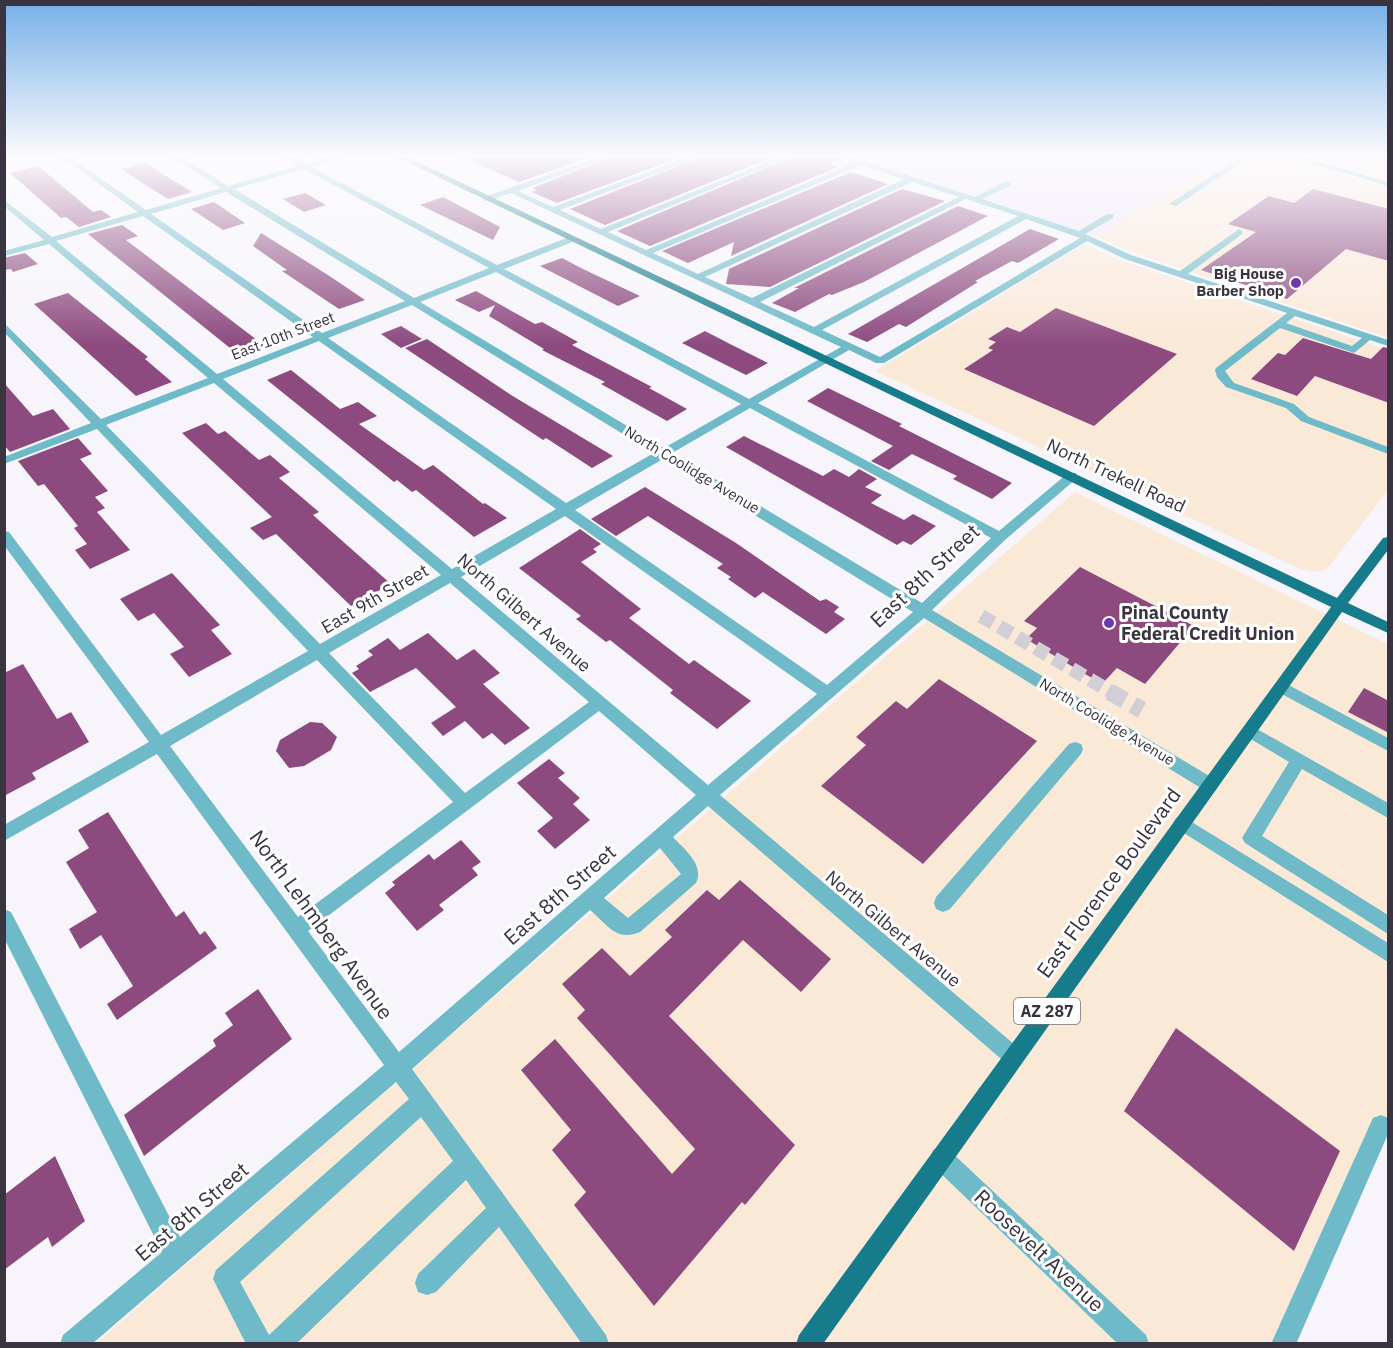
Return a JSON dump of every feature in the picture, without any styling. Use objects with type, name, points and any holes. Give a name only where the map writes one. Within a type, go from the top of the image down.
[{"type":"main road","name":"North Trekell Road","points":[[529,219],[1389,628]]},
{"type":"main road","name":"East Florence Boulevard","points":[[808,1344],[1340,604],[1389,541]]},
{"type":"street","name":"North Gilbert Avenue","points":[[24,219],[450,575],[1014,1057]]},
{"type":"street","points":[[4,254],[124,219]]},
{"type":"street","points":[[152,219],[827,693]]},
{"type":"street","name":"North Coolidge Avenue","points":[[275,219],[1210,785]]},
{"type":"street","points":[[403,219],[1000,537]]},
{"type":"street","points":[[571,219],[880,361],[1083,236],[1106,219]]},
{"type":"street","points":[[600,232],[633,219]]},
{"type":"street","points":[[645,253],[726,219]]},
{"type":"street","points":[[698,277],[824,219]]},
{"type":"street","points":[[752,302],[921,219]]},
{"type":"street","points":[[814,330],[1020,219]]},
{"type":"street","points":[[1033,219],[1083,236],[1128,257],[1389,344]]},
{"type":"street","points":[[1181,275],[1239,232]]},
{"type":"street","name":"East 10th Street","points":[[4,461],[572,239]]},
{"type":"street","points":[[1294,312],[1220,370],[1222,377],[1230,385],[1290,406],[1305,419],[1389,452]]},
{"type":"street","points":[[1279,324],[1354,350],[1368,337]]},
{"type":"street","points":[[4,327],[464,803]]},
{"type":"street","points":[[826,360],[849,346]]},
{"type":"street","name":"East 9th Street","points":[[4,834],[826,360]]},
{"type":"street","name":"East 8th Street","points":[[72,1344],[398,1067],[707,795],[924,611],[1000,537],[1072,476]]},
{"type":"street","name":"North Lehmberg Avenue","points":[[4,536],[423,1101],[597,1344]]},
{"type":"street","points":[[1281,687],[1389,745]]},
{"type":"street","points":[[296,929],[599,703]]},
{"type":"street","points":[[1250,731],[1389,811]]},
{"type":"street","points":[[943,903],[1076,749]]},
{"type":"street","points":[[1299,759],[1251,838],[1389,925]]},
{"type":"street","points":[[1182,823],[1389,952]]},
{"type":"street","points":[[590,898],[625,928],[633,926],[682,884],[690,877],[689,868],[661,836]]},
{"type":"street","points":[[4,918],[176,1255]]},
{"type":"street","points":[[260,1344],[225,1279],[423,1101]]},
{"type":"street","points":[[1283,1344],[1381,1126]]},
{"type":"street","name":"Roosevelt Avenue","points":[[942,1158],[1137,1344]]},
{"type":"street","points":[[277,1344],[466,1164]]},
{"type":"street","points":[[427,1283],[500,1210]]},
{"type":"shaded area","points":[[1044,219],[1123,219],[1095,236]]},
{"type":"shaded area","points":[[1123,219],[1388,219],[1388,338],[1134,253],[1095,236]]},
{"type":"shaded area","points":[[1084,244],[1114,258],[1388,350],[1388,490],[1327,569],[1314,572],[1298,568],[875,371]]},
{"type":"shaded area","points":[[1075,492],[1388,644],[1388,1130],[1297,1343],[95,1344]]},
{"type":"building","points":[[68,219],[105,219],[79,227]]},
{"type":"building","points":[[206,219],[239,219],[245,223],[223,230]]},
{"type":"building","points":[[449,219],[485,219],[500,227],[493,240]]},
{"type":"building","points":[[592,219],[620,219],[605,225]]},
{"type":"building","points":[[646,219],[714,219],[650,246],[617,231]]},
{"type":"building","points":[[739,219],[812,219],[731,256],[734,242],[688,263],[662,251]]},
{"type":"building","points":[[837,219],[909,219],[770,287],[726,284],[729,269]]},
{"type":"building","points":[[932,219],[983,219],[864,282],[832,295],[829,294],[795,312],[772,303],[799,288],[794,288]]},
{"type":"building","points":[[1235,219],[1389,219],[1389,261],[1346,249],[1287,299],[1201,270],[1256,232],[1228,224]]},
{"type":"building","points":[[122,225],[138,236],[126,240],[265,346],[240,356],[88,234]]},
{"type":"building","points":[[1030,229],[1059,239],[1018,263],[1012,261],[975,281],[978,282],[906,327],[899,324],[867,342],[848,334]]},
{"type":"building","points":[[261,233],[365,300],[339,309],[282,271],[287,270],[253,246]]},
{"type":"building","points":[[25,253],[38,264],[13,272],[11,269],[4,270],[4,258]]},
{"type":"building","points":[[562,258],[640,296],[618,306],[540,266]]},
{"type":"building","points":[[476,291],[535,324],[542,322],[578,342],[572,345],[652,387],[649,388],[687,409],[667,421],[601,384],[605,382],[542,350],[544,349],[489,316],[495,305],[479,312],[455,300]]},
{"type":"building","points":[[68,293],[148,357],[145,359],[172,382],[136,396],[34,304]]},
{"type":"building","points":[[1056,308],[1177,354],[1094,426],[964,369],[993,350],[988,348],[996,342],[988,339],[1007,327],[1020,332]]},
{"type":"building","points":[[401,326],[422,339],[401,348],[381,334]]},
{"type":"building","points":[[705,331],[768,363],[746,375],[682,343]]},
{"type":"building","points":[[1303,338],[1371,359],[1383,347],[1389,348],[1389,403],[1315,376],[1297,396],[1251,379],[1278,353],[1285,355]]},
{"type":"building","points":[[427,339],[511,395],[613,456],[592,468],[546,438],[543,440],[405,348]]},
{"type":"building","points":[[291,370],[340,409],[358,402],[377,416],[359,424],[424,470],[433,465],[483,504],[485,503],[507,518],[474,537],[416,490],[412,492],[397,480],[394,482],[267,380]]},
{"type":"building","points":[[4,383],[33,416],[53,409],[70,429],[10,452],[4,445]]},
{"type":"building","points":[[828,388],[902,424],[899,426],[1012,483],[992,499],[953,479],[957,476],[912,454],[889,470],[871,461],[893,446],[807,401]]},
{"type":"building","points":[[206,423],[218,434],[225,431],[259,460],[270,455],[290,472],[279,478],[319,512],[313,515],[391,584],[351,606],[276,534],[263,540],[250,528],[272,517],[182,433]]},
{"type":"building","points":[[744,436],[823,476],[834,469],[849,477],[859,469],[877,479],[865,487],[882,495],[871,503],[904,520],[913,514],[936,526],[911,545],[903,541],[897,545],[726,447]]},
{"type":"building","points":[[78,438],[92,454],[80,459],[108,491],[95,497],[105,508],[97,512],[130,550],[90,569],[75,550],[87,544],[74,528],[78,526],[44,484],[38,486],[18,461]]},
{"type":"building","points":[[645,487],[736,543],[820,601],[826,599],[839,607],[834,612],[845,619],[826,634],[763,592],[755,598],[728,579],[731,577],[717,568],[723,564],[648,516],[616,536],[591,519]]},
{"type":"building","points":[[580,529],[601,544],[593,549],[597,552],[581,562],[641,609],[629,618],[689,664],[694,660],[751,701],[717,729],[670,693],[673,690],[610,640],[606,642],[576,619],[581,616],[519,568]]},
{"type":"building","name":"Pinal County Federal Credit Union","points":[[1080,567],[1194,626],[1145,684],[1117,668],[1102,684],[1026,639],[1037,628],[1024,621]]},
{"type":"building","points":[[172,573],[220,625],[211,630],[232,654],[189,677],[170,654],[184,647],[154,613],[138,621],[120,599]]},
{"type":"building","points":[[428,633],[457,660],[474,649],[500,673],[483,684],[530,728],[505,745],[492,733],[483,739],[465,721],[443,736],[431,723],[456,707],[416,668],[370,692],[352,673],[359,669],[356,666],[373,655],[368,651],[388,638],[400,650]]},
{"type":"building","points":[[23,664],[57,719],[71,712],[89,742],[32,773],[36,779],[4,796],[4,673]]},
{"type":"building","points":[[939,679],[1037,741],[923,864],[821,786],[866,745],[856,737],[896,701],[907,709]]},
{"type":"building","points":[[1364,688],[1389,701],[1389,733],[1348,712]]},
{"type":"building","points":[[310,722],[322,723],[337,737],[331,750],[304,766],[289,768],[276,751],[280,740]]},
{"type":"building","points":[[549,759],[565,773],[558,778],[580,798],[573,804],[590,820],[555,849],[537,831],[553,818],[517,783]]},
{"type":"building","points":[[108,812],[176,917],[184,911],[200,935],[205,931],[217,948],[117,1020],[107,1004],[133,986],[101,935],[80,949],[69,929],[97,912],[66,862],[89,848],[78,830]]},
{"type":"building","points":[[461,840],[481,862],[472,868],[478,875],[439,905],[444,910],[417,931],[385,893],[395,885],[392,882],[429,854],[434,860]]},
{"type":"building","points":[[740,880],[831,959],[801,992],[743,940],[669,1016],[795,1145],[745,1205],[742,1202],[654,1306],[574,1205],[586,1192],[552,1150],[571,1130],[521,1070],[555,1039],[672,1174],[695,1149],[577,1018],[585,1010],[562,984],[602,948],[630,976],[672,937],[665,930],[707,890],[719,900]]},
{"type":"building","points":[[258,989],[292,1039],[144,1156],[124,1115],[216,1046],[213,1040],[233,1025],[225,1013]]},
{"type":"building","points":[[1176,1028],[1340,1151],[1294,1251],[1124,1111]]},
{"type":"building","points":[[55,1156],[85,1221],[52,1247],[48,1237],[4,1270],[4,1195]]},
{"type":"tunnel","points":[[981,616],[1113,693]]},
{"type":"tunnel","points":[[1110,692],[1142,710]]},
{"type":"place","name":"Big House Barber Shop","points":[[1296,283]]},
{"type":"place","name":"Pinal County Federal Credit Union","points":[[1109,623]]}]
